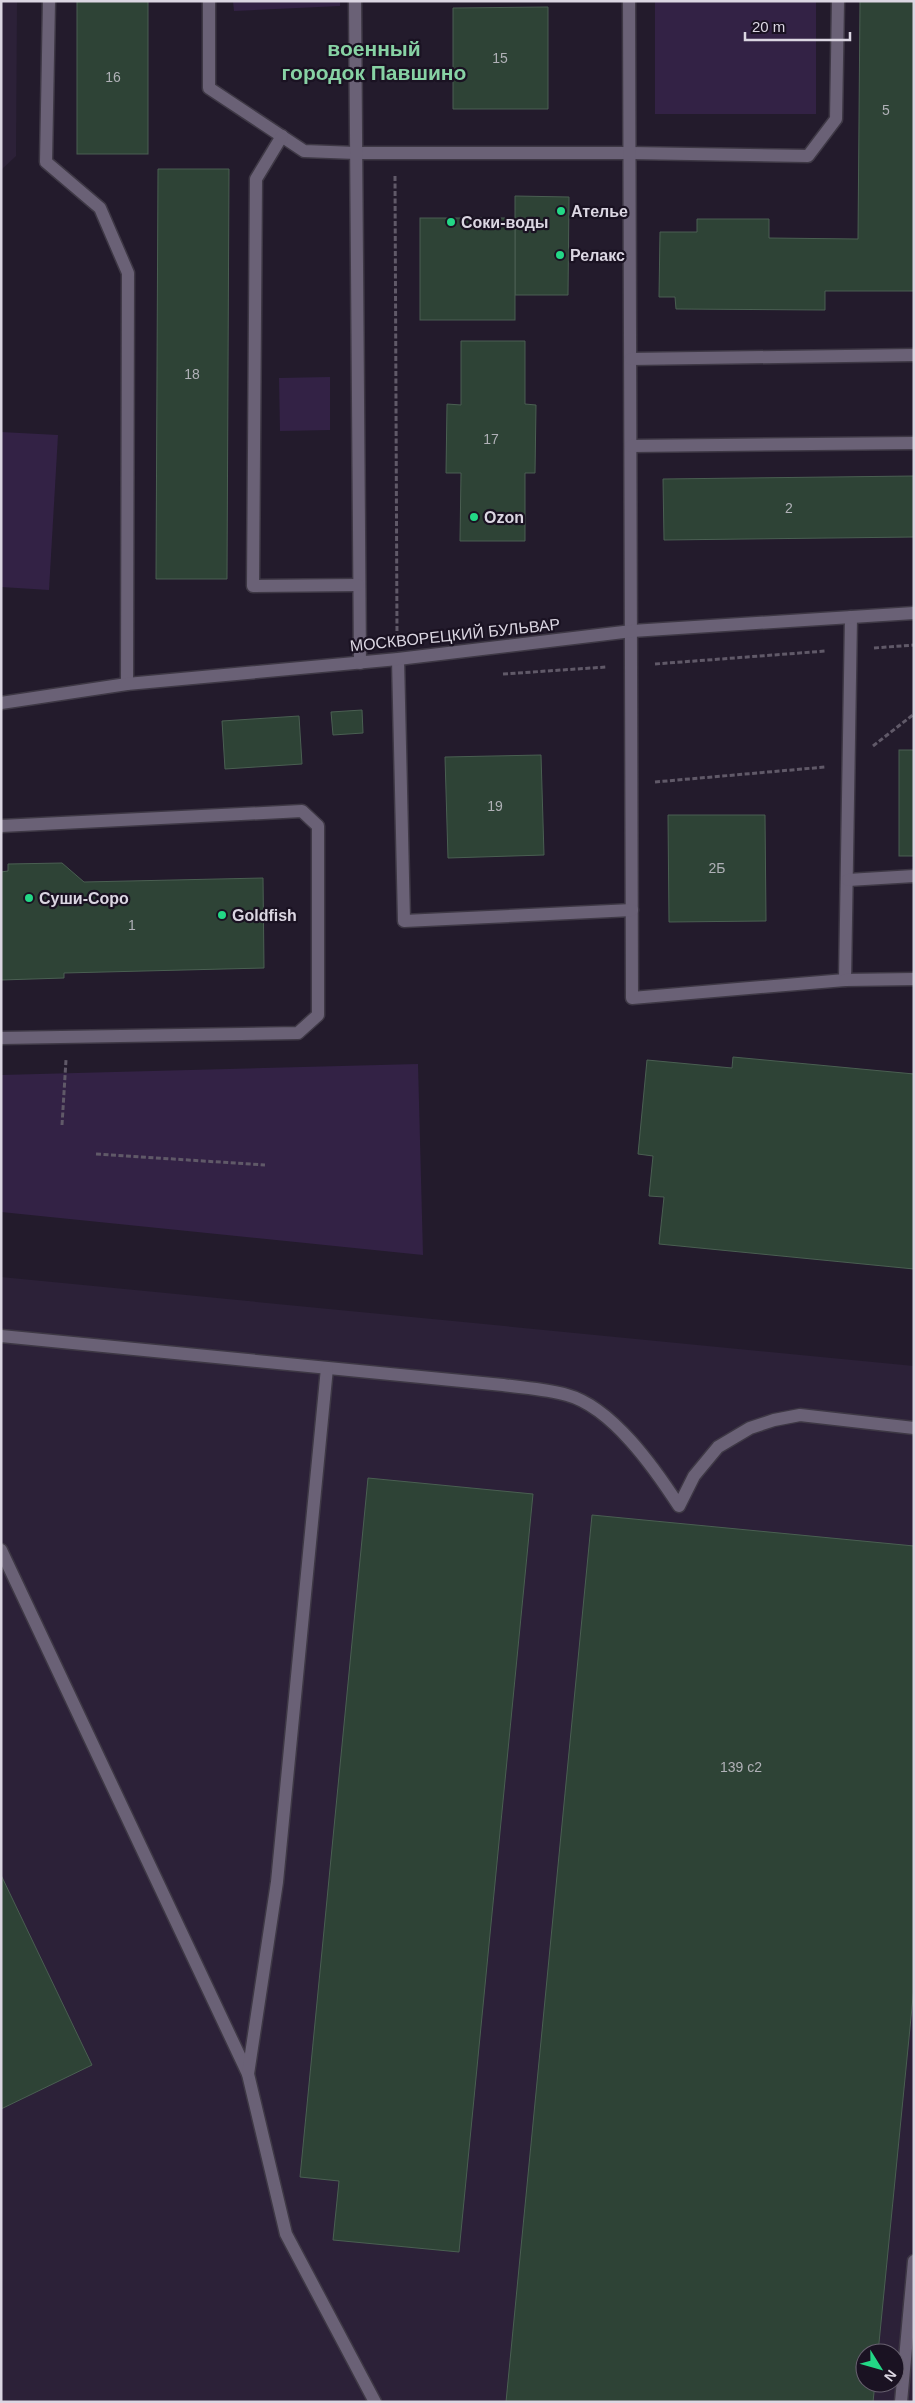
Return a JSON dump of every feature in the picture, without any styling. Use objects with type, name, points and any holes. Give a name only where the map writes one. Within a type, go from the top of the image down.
[{"type":"street","points":[[49,1],[46,162],[100,208],[128,273],[126,684]]},
{"type":"street","points":[[209,1],[209,88],[304,151],[808,156],[836,119],[838,1]]},
{"type":"street","points":[[355,1],[360,663]]},
{"type":"street","points":[[629,1],[631,153],[632,998],[845,980],[914,979]]},
{"type":"street","points":[[282,136],[256,179],[253,586],[358,586]]},
{"type":"street","points":[[631,359],[914,355]]},
{"type":"street","points":[[631,446],[914,442]]},
{"type":"street","name":"МОСКВОРЕЦКИЙ БУЛЬВАР","points":[[1,703],[126,684],[360,663],[632,631],[914,613]]},
{"type":"street","points":[[845,980],[851,617]]},
{"type":"street","points":[[398,659],[404,921],[632,910]]},
{"type":"street","points":[[1,826],[302,811],[318,826],[318,1015],[298,1033],[1,1038]]},
{"type":"street","points":[[848,880],[914,876]]},
{"type":"street","points":[[1,1336],[503,1385],[569,1395],[595,1408],[617,1428],[661,1479],[679,1506],[694,1476],[718,1447],[750,1428],[774,1420],[800,1415],[914,1428]]},
{"type":"street","points":[[248,2074],[277,1882],[327,1368]]},
{"type":"street","points":[[1,1550],[248,2074],[286,2234],[375,2402]]},
{"type":"street","points":[[901,2402],[914,2261]]},
{"type":"path","points":[[394,153],[398,659]]},
{"type":"path","points":[[495,674],[914,645]]},
{"type":"path","points":[[632,785],[850,764],[914,714]]},
{"type":"path","points":[[62,1125],[68,1037]]},
{"type":"path","points":[[96,1154],[265,1165]]},
{"type":"shaded area","points":[[1,1],[17,1],[16,156],[1,170]]},
{"type":"shaded area","points":[[233,1],[340,1],[340,6],[234,11]]},
{"type":"shaded area","points":[[655,1],[816,1],[816,114],[655,114]]},
{"type":"shaded area","points":[[330,377],[330,430],[280,431],[279,378]]},
{"type":"shaded area","points":[[1,432],[58,435],[49,590],[1,587]]},
{"type":"shaded area","points":[[418,1064],[423,1255],[1,1212],[1,1075]]},
{"type":"shaded area","points":[[1,1277],[914,1366],[914,2402],[1,2402]]},
{"type":"building","points":[[77,1],[148,1],[148,154],[77,154]]},
{"type":"building","points":[[860,1],[914,1],[914,291],[825,291],[825,310],[676,309],[675,297],[659,297],[660,232],[697,232],[697,219],[769,219],[769,238],[858,239]]},
{"type":"building","points":[[548,7],[548,109],[453,109],[453,8]]},
{"type":"building","points":[[158,169],[229,169],[227,579],[156,579]]},
{"type":"building","points":[[515,196],[569,197],[568,295],[515,295]]},
{"type":"building","points":[[420,218],[515,218],[515,320],[420,320]]},
{"type":"building","points":[[461,341],[525,341],[525,404],[536,405],[535,473],[525,473],[525,541],[460,541],[461,473],[446,473],[447,404],[461,405]]},
{"type":"building","points":[[914,476],[914,537],[664,540],[663,479]]},
{"type":"building","points":[[362,710],[363,733],[333,735],[331,712]]},
{"type":"building","points":[[299,716],[302,764],[225,769],[222,721]]},
{"type":"building","points":[[899,750],[914,750],[914,856],[899,856]]},
{"type":"building","points":[[541,755],[544,855],[448,858],[445,757]]},
{"type":"building","points":[[668,815],[765,815],[766,921],[669,922]]},
{"type":"building","points":[[62,863],[84,882],[263,878],[264,968],[64,973],[64,978],[1,980],[1,872],[8,871],[8,864]]},
{"type":"building","points":[[733,1057],[914,1074],[914,1269],[659,1244],[664,1197],[649,1196],[653,1156],[638,1154],[647,1060],[732,1068]]},
{"type":"building","points":[[368,1478],[533,1494],[459,2252],[333,2240],[339,2181],[300,2177]]},
{"type":"building","points":[[592,1515],[914,1546],[914,1987],[879,2343],[855,2343],[855,2393],[874,2393],[873,2402],[506,2402]]},
{"type":"building","points":[[1,1875],[92,2065],[1,2109]]},
{"type":"place","name":"Ателье","points":[[561,211]]},
{"type":"place","name":"Соки-воды","points":[[451,222]]},
{"type":"place","name":"Релакс","points":[[560,255]]},
{"type":"place","name":"Ozon","points":[[474,517]]},
{"type":"place","name":"Суши-Соро","points":[[29,898]]},
{"type":"place","name":"Goldfish","points":[[222,915]]},
{"type":"district","name":"военный городок Павшино","points":[[374,60]]}]
